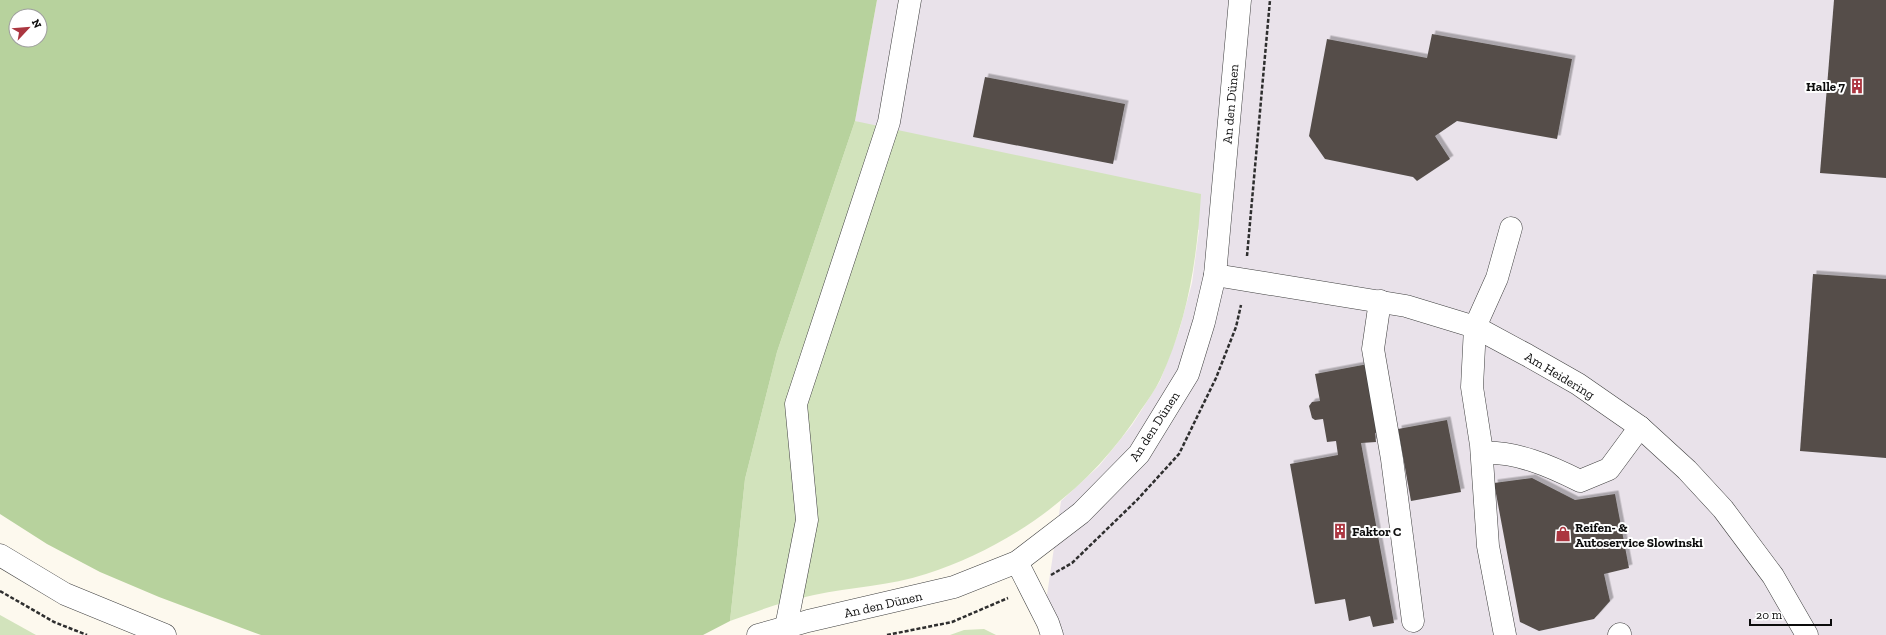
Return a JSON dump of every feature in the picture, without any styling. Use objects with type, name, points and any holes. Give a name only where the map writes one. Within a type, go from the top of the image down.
[{"type":"street","points":[[786,626],[807,520],[796,404],[889,122],[910,0]]},
{"type":"street","name":"An den Dünen","points":[[758,635],[786,626],[954,587],[1017,562],[1081,513],[1139,454],[1188,374],[1204,322],[1215,275],[1240,0]]},
{"type":"street","points":[[1505,635],[1488,546],[1482,453],[1472,387],[1475,328],[1497,278],[1511,228]]},
{"type":"street","name":"Am Heidering","points":[[1215,275],[1406,306],[1475,328],[1578,384],[1640,427],[1687,470],[1723,509],[1773,576],[1808,635]]},
{"type":"street","points":[[1380,301],[1373,349],[1392,459],[1413,621]]},
{"type":"street","points":[[1482,453],[1497,452],[1547,465],[1580,481],[1609,468],[1640,427]]},
{"type":"street","points":[[0,555],[65,594],[165,635]]},
{"type":"street","points":[[1017,562],[1048,623],[1052,635]]},
{"type":"path","points":[[0,591],[54,622],[87,635]]},
{"type":"shaded area","points":[[877,0],[1886,0],[1886,635],[1041,635],[1061,501],[1099,466],[1132,425],[1160,381],[1179,331],[1192,283],[1199,230],[855,121]]},
{"type":"green space","points":[[0,0],[877,0],[855,121],[777,352],[745,479],[730,621],[703,635],[261,635],[159,597],[100,572],[47,544],[0,514]]},
{"type":"green space","points":[[855,121],[1201,194],[1197,242],[1190,289],[1170,357],[1156,388],[1149,399],[1121,438],[1099,465],[1048,511],[989,548],[926,574],[884,584],[803,597],[771,606],[730,621],[745,479],[777,352]]},
{"type":"green space","points":[[0,615],[36,635],[0,635]]},
{"type":"green space","points":[[984,629],[996,635],[950,635],[964,630]]},
{"type":"building","name":"Halle 7","points":[[1834,0],[1886,0],[1886,178],[1820,173]]},
{"type":"building","points":[[1432,34],[1572,59],[1557,139],[1457,121],[1435,136],[1450,159],[1417,181],[1413,177],[1325,159],[1309,136],[1327,39],[1427,58]]},
{"type":"building","points":[[985,77],[1125,104],[1113,164],[973,137]]},
{"type":"building","points":[[1813,274],[1886,279],[1886,458],[1800,451]]},
{"type":"building","name":"Faktor C","points":[[1368,364],[1381,432],[1375,433],[1376,442],[1361,443],[1394,623],[1373,627],[1370,616],[1349,621],[1345,599],[1315,604],[1290,464],[1338,455],[1336,441],[1327,442],[1323,419],[1315,420],[1312,418],[1309,406],[1312,402],[1320,401],[1315,374]]},
{"type":"building","points":[[1447,420],[1461,492],[1411,501],[1398,429]]},
{"type":"building","name":"Reifen- & Autoservice Slowinski","points":[[1532,478],[1575,500],[1615,494],[1629,568],[1604,574],[1610,601],[1594,619],[1539,631],[1520,622],[1494,483]]},
{"type":"place","name":"Halle 7","points":[[1857,86]]},
{"type":"place","name":"Faktor C","points":[[1340,531]]},
{"type":"place","name":"Reifen- & Autoservice Slowinski","points":[[1563,534]]}]
